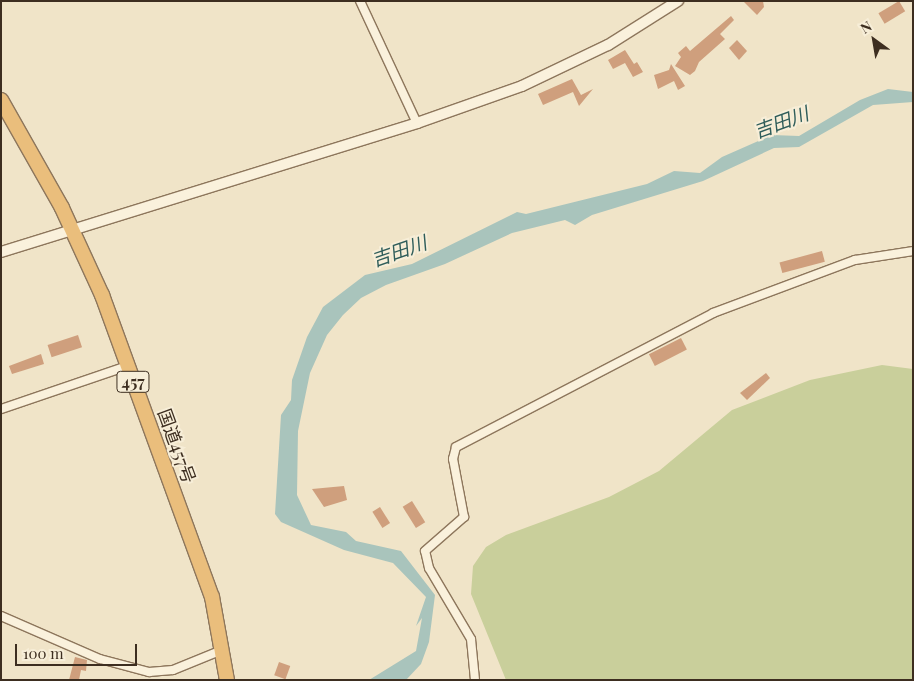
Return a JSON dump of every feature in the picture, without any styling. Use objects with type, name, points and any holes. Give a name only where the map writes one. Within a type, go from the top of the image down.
[{"type":"highway","name":"国道457号","points":[[1,100],[73,231],[127,366],[212,598],[224,649],[227,680]]},
{"type":"street","points":[[360,1],[418,123]]},
{"type":"street","points":[[1,252],[418,123],[522,86],[608,45],[678,1]]},
{"type":"street","points":[[475,680],[472,639],[429,568],[425,550],[464,517],[453,459],[456,447],[712,313],[855,260],[913,252]]},
{"type":"street","points":[[1,409],[127,366]]},
{"type":"street","points":[[1,616],[100,659],[148,672],[173,670],[224,649]]},
{"type":"green space","points":[[882,365],[913,369],[913,680],[506,680],[471,594],[473,566],[486,547],[506,535],[609,497],[659,471],[732,410],[810,380]]},
{"type":"water","name":"吉田川","points":[[888,89],[913,92],[913,102],[873,105],[799,147],[774,148],[703,181],[592,215],[575,225],[565,220],[512,233],[445,264],[386,285],[361,298],[343,315],[327,335],[310,373],[298,431],[297,495],[311,525],[346,532],[356,541],[401,551],[435,595],[429,642],[421,664],[406,680],[369,680],[416,651],[422,618],[416,626],[426,597],[393,563],[344,550],[281,522],[275,514],[281,415],[291,400],[292,380],[307,337],[323,307],[365,275],[412,264],[517,212],[526,214],[647,184],[674,171],[700,173],[722,157],[772,135],[799,136],[860,100]]},
{"type":"building","points":[[743,1],[763,1],[764,7],[757,15]]},
{"type":"building","points":[[899,1],[905,11],[885,24],[878,13]]},
{"type":"building","points":[[731,16],[734,20],[720,34],[725,39],[699,62],[695,71],[690,75],[675,66],[681,57],[678,53],[686,46],[690,51]]},
{"type":"building","points":[[737,40],[747,51],[739,60],[729,48]]},
{"type":"building","points":[[625,50],[634,64],[637,62],[643,72],[633,77],[625,63],[613,69],[608,60]]},
{"type":"building","points":[[671,64],[685,86],[678,90],[674,81],[658,89],[654,75],[669,70]]},
{"type":"building","points":[[572,79],[581,95],[593,89],[579,106],[573,92],[543,105],[538,94]]},
{"type":"building","points":[[822,251],[825,262],[782,273],[779,262]]},
{"type":"building","points":[[78,335],[82,347],[52,357],[48,345]]},
{"type":"building","points":[[681,338],[687,350],[655,366],[649,354]]},
{"type":"building","points":[[41,354],[44,364],[12,374],[9,366]]},
{"type":"building","points":[[766,373],[770,378],[747,400],[740,393]]},
{"type":"building","points":[[344,486],[347,500],[324,507],[312,489]]},
{"type":"building","points":[[412,501],[425,522],[416,528],[403,507]]},
{"type":"building","points":[[380,507],[390,523],[382,528],[372,512]]},
{"type":"building","points":[[75,657],[87,660],[86,671],[81,670],[79,680],[69,680]]},
{"type":"building","points":[[279,662],[290,666],[285,679],[274,675]]}]
